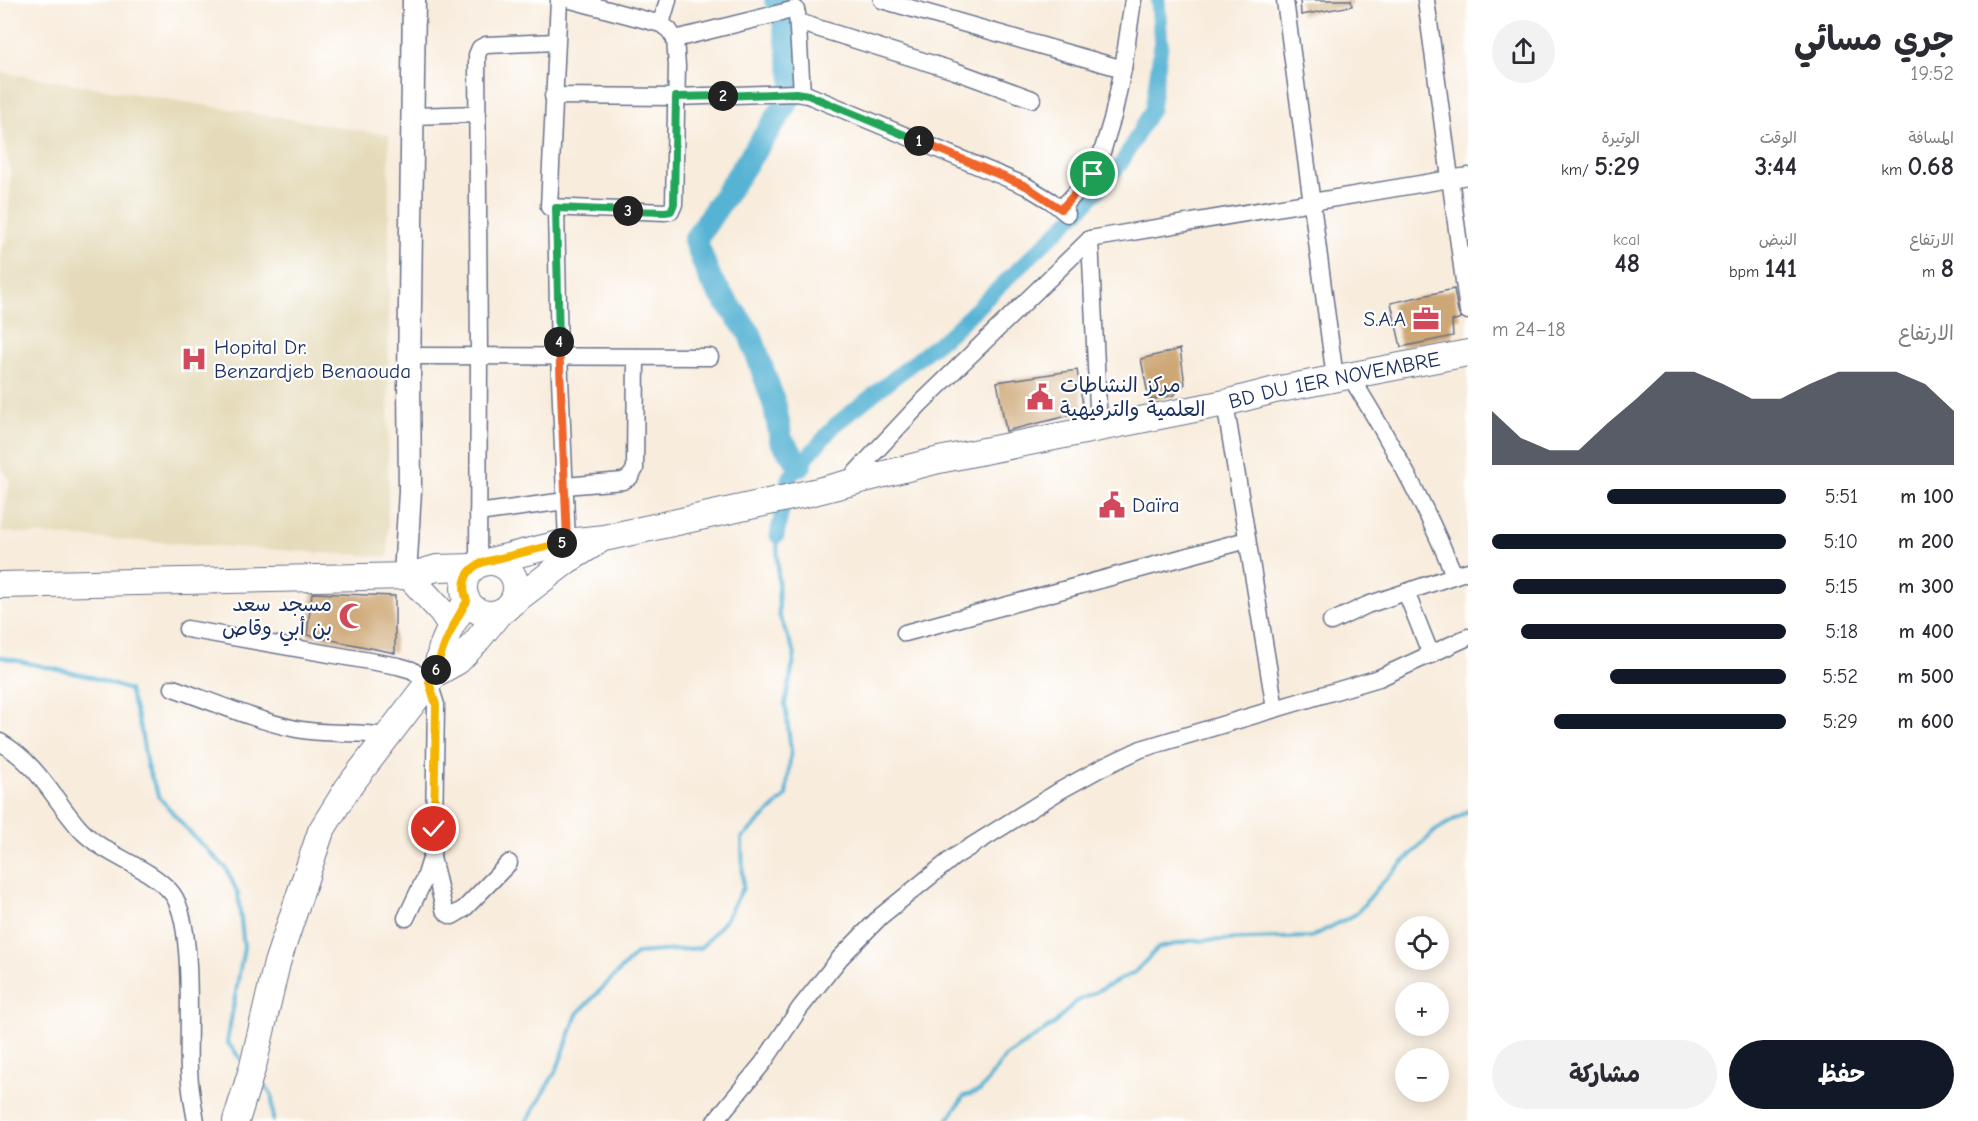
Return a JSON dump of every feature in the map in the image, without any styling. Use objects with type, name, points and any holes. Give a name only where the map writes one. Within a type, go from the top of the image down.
[{"type":"main road","name":"BD DU 1ER NOVEMBRE","points":[[604,538],[814,492],[939,460],[1468,353]]},
{"type":"main road","points":[[0,585],[407,576],[437,568],[480,564],[567,542],[604,538]]},
{"type":"main road","points":[[237,1121],[277,963],[321,831],[347,789],[432,678],[458,661],[506,607],[568,560],[604,538]]},
{"type":"main road","points":[[432,678],[442,646],[466,600],[464,582],[480,564]]},
{"type":"main road","points":[[407,576],[432,592],[444,597],[466,600],[478,612],[488,614],[506,607],[516,588],[515,580],[506,567],[480,564]]},
{"type":"main road","points":[[407,576],[442,612],[451,626]]},
{"type":"street","points":[[407,576],[410,491],[414,0]]},
{"type":"street","points":[[559,0],[549,207],[671,211],[674,204],[677,66],[675,39],[661,24],[571,0]]},
{"type":"street","points":[[661,24],[668,0]]},
{"type":"street","points":[[882,0],[1123,69]]},
{"type":"street","points":[[553,96],[676,97],[795,94],[815,97],[1026,186],[1064,211],[1093,174],[1113,116],[1123,69],[1133,0]]},
{"type":"street","points":[[1285,0],[1311,201],[1342,377],[1390,440],[1461,573],[1367,606],[1331,622]]},
{"type":"street","points":[[1426,0],[1468,311]]},
{"type":"street","points":[[675,39],[790,11],[1032,99]]},
{"type":"street","points":[[790,11],[795,94]]},
{"type":"street","points":[[480,564],[477,56],[480,48],[486,45],[556,42]]},
{"type":"street","points":[[413,116],[478,114]]},
{"type":"street","points":[[846,483],[919,405],[1090,239],[1468,176]]},
{"type":"street","points":[[556,208],[559,355],[567,542]]},
{"type":"street","points":[[1090,239],[1099,428]]},
{"type":"street","points":[[410,356],[710,357]]},
{"type":"street","points":[[478,513],[623,481],[630,477],[634,469],[636,357]]},
{"type":"street","points":[[1224,403],[1275,709]]},
{"type":"street","points":[[905,633],[1247,540]]},
{"type":"street","points":[[1406,592],[1431,655]]},
{"type":"street","points":[[187,629],[398,666],[432,678],[436,705],[432,856],[447,914],[452,916],[464,909],[509,863]]},
{"type":"street","points":[[715,1121],[763,1063],[800,1008],[840,958],[881,916],[954,858],[1061,790],[1141,749],[1379,678],[1468,637]]},
{"type":"street","points":[[173,688],[294,728],[388,736]]},
{"type":"street","points":[[0,742],[28,762],[81,829],[105,850],[154,876],[172,892],[183,920],[188,963],[189,1074],[196,1121]]},
{"type":"street","points":[[406,918],[425,878],[432,856]]},
{"type":"shaded area","name":"Hopital Dr. Benzardjeb Benaouda","points":[[0,72],[389,135],[388,557],[1,532],[10,481],[0,466],[0,251],[7,239],[11,175],[0,120]]},
{"type":"building","points":[[1300,0],[1351,0],[1352,6],[1301,15]]},
{"type":"building","name":"S.A.A","points":[[1454,289],[1461,318],[1452,321],[1453,336],[1401,347],[1391,303]]},
{"type":"building","points":[[1180,349],[1185,384],[1174,395],[1149,400],[1141,359]]},
{"type":"building","name":"مركز النشاطات العلمية والترفيهية","points":[[1077,370],[1084,412],[1006,431],[997,382]]},
{"type":"building","name":"مسجد سعد بن أبي وقاص","points":[[312,593],[395,596],[395,653],[307,635]]},
{"type":"waterway","points":[[776,0],[784,22],[794,85],[786,104],[695,240],[711,281],[750,334],[775,406],[781,440],[800,465]]},
{"type":"waterway","points":[[777,536],[788,479],[836,424],[952,332],[1088,202],[1121,164],[1152,109],[1161,45],[1158,0]]},
{"type":"waterway","points":[[527,1121],[557,1069],[577,1014],[637,953],[701,948],[726,919],[743,888],[742,838],[786,796],[791,750],[785,704],[795,654],[779,615],[777,536]]},
{"type":"waterway","points":[[0,657],[91,677],[129,690],[141,730],[147,766],[159,797],[192,835],[226,868],[238,894],[244,947],[227,1042],[244,1063]]},
{"type":"waterway","points":[[947,1121],[964,1096],[980,1091],[1005,1057],[1054,1024],[1074,1003],[1135,972],[1158,948],[1189,941],[1311,937],[1356,914],[1382,883],[1435,831],[1468,811]]},
{"type":"waterway","points":[[259,1080],[272,1095],[273,1121]]},
{"type":"place","name":"S.A.A","points":[[1426,319]]},
{"type":"place","name":"Hopital Dr. Benzardjeb Benaouda","points":[[194,359]]},
{"type":"place","name":"مركز النشاطات العلمية والترفيهية","points":[[1040,397]]},
{"type":"place","name":"Daïra","points":[[1112,505]]},
{"type":"place","name":"مسجد سعد بن أبي وقاص","points":[[352,616]]},
{"type":"route","points":[[434,829],[436,705],[429,682],[435,674],[442,646],[451,626],[467,601],[464,582],[467,574],[475,566],[484,562],[567,542],[559,355],[556,208],[671,211],[674,204],[676,97],[802,93],[1026,186],[1061,209],[1093,174]]}]
